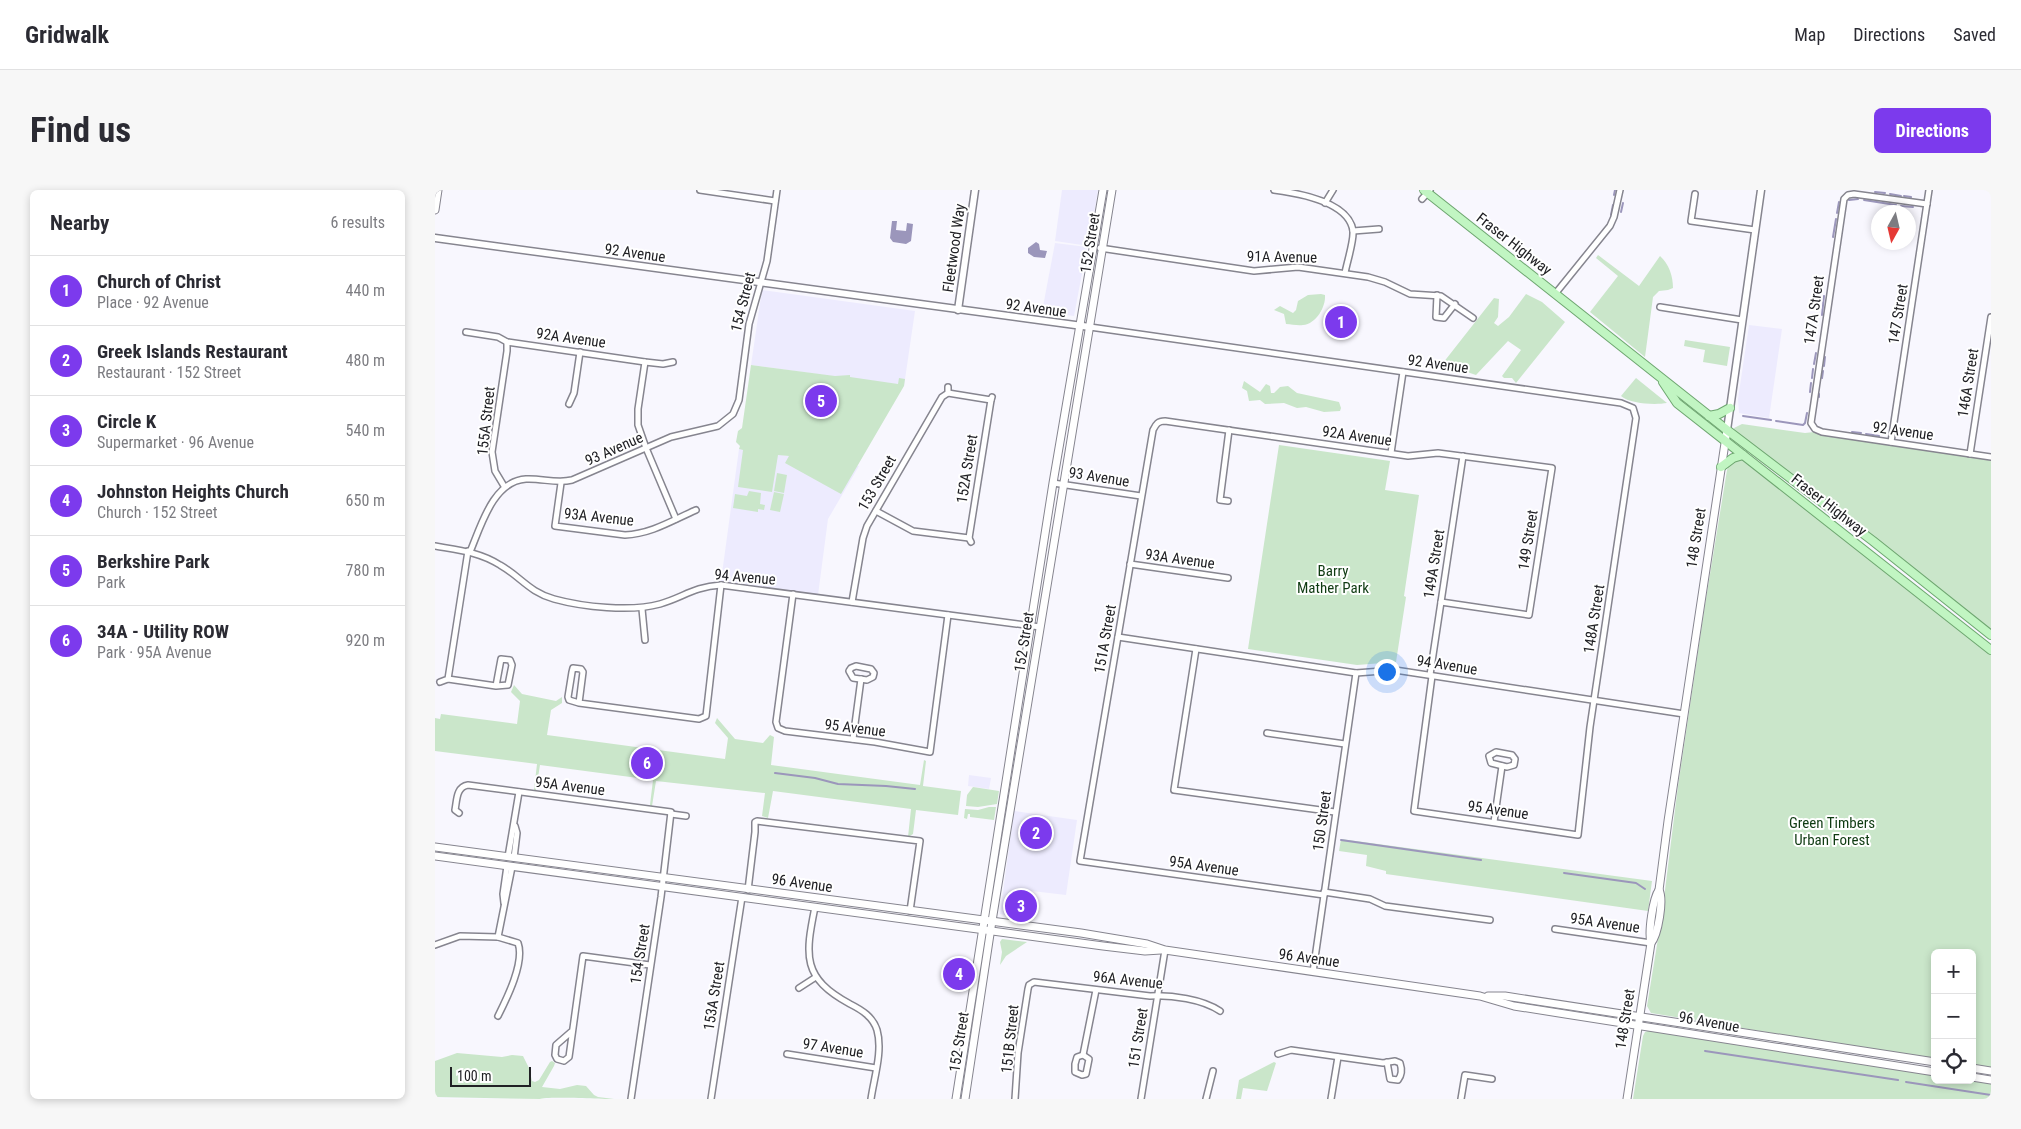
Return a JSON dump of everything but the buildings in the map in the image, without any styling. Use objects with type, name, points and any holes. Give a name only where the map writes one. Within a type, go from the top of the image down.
[{"type":"main road","points":[[435,210],[438,190]]},
{"type":"main road","name":"152 Street","points":[[956,1099],[1053,483],[1103,190]]},
{"type":"main road","name":"152 Street","points":[[965,1099],[990,930],[1091,327],[1112,190]]},
{"type":"main road","name":"Fraser Highway","points":[[1426,193],[1991,635]]},
{"type":"main road","name":"Fraser Highway","points":[[1657,375],[1677,402],[1991,650]]},
{"type":"main road","points":[[1709,416],[1719,414],[1730,408]]},
{"type":"main road","name":"148 Street","points":[[1627,1099],[1651,943],[1656,936],[1661,898],[1659,890],[1727,430]]},
{"type":"main road","points":[[1721,468],[1733,458],[1743,455]]},
{"type":"main road","points":[[1000,814],[1008,822]]},
{"type":"main road","name":"96 Avenue","points":[[435,848],[992,921],[1147,944],[1165,950],[1480,996],[1505,996],[1931,1061]]},
{"type":"main road","name":"96 Avenue","points":[[435,856],[1145,951],[1165,950]]},
{"type":"main road","points":[[509,866],[513,858]]},
{"type":"main road","points":[[815,907],[826,900]]},
{"type":"main road","name":"96 Avenue","points":[[1480,996],[1514,1006],[1931,1071]]},
{"type":"main road","points":[[1976,1069],[1991,1071]]},
{"type":"main road","points":[[1976,1078],[1991,1080]]},
{"type":"street","points":[[700,190],[775,201]]},
{"type":"street","name":"154 Street","points":[[730,417],[739,400],[748,331],[767,261],[777,190]]},
{"type":"street","name":"Fleetwood Way","points":[[959,310],[975,190]]},
{"type":"street","points":[[1274,190],[1307,195],[1325,202],[1342,212],[1349,221],[1353,231],[1345,273]]},
{"type":"street","points":[[1325,202],[1333,190]]},
{"type":"street","points":[[1555,294],[1610,226],[1614,218],[1620,190]]},
{"type":"street","name":"148 Street","points":[[1727,430],[1761,190]]},
{"type":"street","name":"147 Street","points":[[1891,442],[1929,190]]},
{"type":"street","points":[[1695,194],[1691,221],[1755,230]]},
{"type":"street","name":"147A Street","points":[[1813,428],[1811,419],[1843,202],[1846,196],[1854,194],[1927,204]]},
{"type":"street","points":[[1353,231],[1379,229]]},
{"type":"street","name":"92 Avenue","points":[[435,238],[1091,327],[1621,403],[1633,408]]},
{"type":"street","name":"91A Avenue","points":[[1094,247],[1254,271],[1294,267],[1378,279],[1410,294],[1437,295],[1455,304],[1473,318]]},
{"type":"street","points":[[1437,295],[1436,318],[1444,318],[1455,304]]},
{"type":"street","points":[[1660,307],[1742,320]]},
{"type":"street","name":"146A Street","points":[[1970,454],[1991,317]]},
{"type":"street","name":"92A Avenue","points":[[466,332],[497,337],[507,342],[645,362],[663,364],[673,362]]},
{"type":"street","name":"155A Street","points":[[504,486],[495,471],[492,452],[507,342]]},
{"type":"street","points":[[569,404],[574,393],[580,352]]},
{"type":"street","points":[[645,362],[638,425],[676,519]]},
{"type":"street","points":[[1391,453],[1403,372]]},
{"type":"street","name":"153 Street","points":[[852,602],[865,532],[941,396],[948,390],[992,398]]},
{"type":"street","name":"152A Street","points":[[876,511],[913,531],[970,540],[992,398]]},
{"type":"street","name":"148A Street","points":[[1578,835],[1594,701],[1636,418],[1633,408]]},
{"type":"street","name":"93 Avenue","points":[[504,486],[525,479],[561,483],[578,478],[681,434],[712,429],[725,423],[730,417]]},
{"type":"street","name":"92A Avenue","points":[[1158,423],[1165,421],[1417,456],[1438,453],[1552,468]]},
{"type":"street","name":"151A Street","points":[[1080,861],[1141,496],[1153,430],[1158,423]]},
{"type":"street","name":"92 Avenue","points":[[1813,428],[1822,432],[1991,456]]},
{"type":"street","points":[[1228,501],[1220,500],[1229,430]]},
{"type":"street","name":"149A Street","points":[[1414,811],[1441,602],[1463,456]]},
{"type":"street","name":"149 Street","points":[[1441,602],[1529,615],[1552,468]]},
{"type":"street","name":"93A Avenue","points":[[561,483],[555,526],[625,535],[637,534],[647,532],[696,510]]},
{"type":"street","name":"93 Avenue","points":[[1053,483],[1141,496]]},
{"type":"street","points":[[448,679],[469,552],[492,502],[504,486]]},
{"type":"street","name":"94 Avenue","points":[[435,546],[484,556],[501,565],[523,584],[548,597],[566,602],[612,608],[642,608],[662,603],[701,587],[721,585],[1040,627]]},
{"type":"street","name":"93A Avenue","points":[[1130,564],[1227,578]]},
{"type":"street","points":[[579,703],[583,672],[581,669],[573,668],[568,697],[571,702],[699,719],[706,716],[721,585]]},
{"type":"street","name":"95 Avenue","points":[[793,594],[776,722],[778,728],[785,731],[853,739],[930,752],[948,615]]},
{"type":"street","points":[[642,608],[645,640]]},
{"type":"street","name":"94 Avenue","points":[[1118,637],[1356,673],[1395,670],[1684,714]]},
{"type":"street","points":[[1196,649],[1174,790],[1335,812]]},
{"type":"street","points":[[440,682],[448,679],[496,686],[508,685],[512,665],[510,660],[501,659],[496,686]]},
{"type":"street","points":[[856,666],[873,671],[874,675],[871,679],[861,680],[851,676],[850,669],[856,666]]},
{"type":"street","name":"150 Street","points":[[1313,972],[1356,673]]},
{"type":"street","points":[[853,739],[861,680]]},
{"type":"street","points":[[1267,732],[1345,744]]},
{"type":"street","points":[[1496,752],[1514,756],[1514,764],[1502,766],[1490,762],[1490,754],[1496,752]]},
{"type":"street","points":[[1494,822],[1502,766]]},
{"type":"street","name":"95A Avenue","points":[[459,813],[455,810],[458,792],[465,785],[686,816]]},
{"type":"street","points":[[513,858],[517,833],[515,826],[519,792]]},
{"type":"street","name":"95 Avenue","points":[[1414,811],[1578,835]]},
{"type":"street","name":"154 Street","points":[[631,1099],[663,886],[671,813]]},
{"type":"street","points":[[748,890],[755,822],[764,820],[920,841],[909,911]]},
{"type":"street","name":"95A Avenue","points":[[1080,861],[1366,898],[1385,906],[1490,920]]},
{"type":"street","points":[[498,937],[504,903],[503,894],[509,866]]},
{"type":"street","name":"153A Street","points":[[711,1099],[742,898]]},
{"type":"street","points":[[815,907],[809,951],[815,977],[829,991],[860,1009],[875,1025],[879,1041],[871,1099]]},
{"type":"street","name":"95A Avenue","points":[[1555,929],[1651,943]]},
{"type":"street","points":[[435,946],[460,936],[498,937],[517,942],[520,956],[511,987],[498,1016]]},
{"type":"street","name":"151 Street","points":[[1141,1099],[1165,950]]},
{"type":"street","points":[[571,1032],[556,1044],[555,1055],[557,1059],[564,1061],[569,1057],[583,956],[651,965]]},
{"type":"street","points":[[799,988],[815,977]]},
{"type":"street","name":"96A Avenue","points":[[1031,983],[1037,981],[1051,982],[1095,990],[1157,996],[1164,995],[1211,1005],[1220,1012]]},
{"type":"street","name":"151B Street","points":[[1015,1099],[1018,1053],[1028,989],[1031,983]]},
{"type":"street","points":[[1083,1055],[1095,990]]},
{"type":"street","points":[[1278,1054],[1291,1050],[1387,1062]]},
{"type":"street","name":"97 Avenue","points":[[787,1054],[876,1068]]},
{"type":"street","points":[[1331,1099],[1338,1057]]},
{"type":"street","points":[[1206,1099],[1213,1071]]},
{"type":"street","points":[[1461,1099],[1465,1075],[1492,1079]]},
{"type":"shaded area","points":[[1062,190],[1098,190],[1089,246],[1055,241]]},
{"type":"shaded area","points":[[892,221],[897,221],[896,230],[906,231],[907,223],[913,224],[911,241],[906,244],[893,242],[890,238]]},
{"type":"shaded area","points":[[1036,242],[1039,244],[1040,250],[1047,251],[1045,258],[1034,257],[1028,253],[1028,248]]},
{"type":"shaded area","points":[[1055,243],[1087,247],[1074,316],[1042,312]]},
{"type":"shaded area","points":[[762,290],[915,311],[904,386],[751,365]]},
{"type":"shaded area","points":[[1749,325],[1782,329],[1769,418],[1739,413],[1738,399]]},
{"type":"shaded area","points":[[739,449],[859,466],[828,519],[818,595],[721,581]]},
{"type":"shaded area","points":[[969,775],[991,778],[989,789],[968,786]]},
{"type":"shaded area","points":[[1014,811],[1077,820],[1066,895],[1032,891],[1028,920],[1000,914]]},
{"type":"green space","points":[[1598,255],[1639,286],[1660,256],[1668,266],[1673,288],[1659,291],[1653,297],[1645,357],[1590,312],[1618,276],[1596,258]]},
{"type":"green space","points":[[1526,294],[1542,302],[1565,322],[1516,383],[1512,378],[1504,378],[1502,376],[1521,350],[1508,341],[1476,375],[1467,372],[1463,374],[1443,363],[1494,298],[1499,299],[1498,317],[1494,323],[1498,326],[1509,317]]},
{"type":"green space","points":[[1308,295],[1325,295],[1322,310],[1308,324],[1286,324],[1284,314],[1274,310],[1280,306],[1293,313],[1296,310],[1298,301]]},
{"type":"green space","points":[[1685,340],[1730,347],[1727,366],[1703,362],[1705,350],[1684,346]]},
{"type":"green space","points":[[751,365],[835,376],[850,375],[850,377],[898,384],[899,378],[905,379],[904,386],[841,494],[785,463],[789,456],[778,455],[772,492],[738,487],[743,450],[739,449],[740,446],[736,442],[738,431],[742,428]]},
{"type":"green space","points":[[1636,378],[1667,403],[1650,404],[1636,402],[1621,396]]},
{"type":"green space","points":[[1244,381],[1260,392],[1266,384],[1270,386],[1271,393],[1274,393],[1280,387],[1288,386],[1297,393],[1339,402],[1341,408],[1340,411],[1324,412],[1306,407],[1297,408],[1284,403],[1265,404],[1260,400],[1249,401],[1247,391],[1242,388]]},
{"type":"green space","points":[[1742,424],[1805,433],[1814,432],[1832,437],[1991,459],[1991,633],[1735,432],[1734,428]]},
{"type":"green space","name":"Barry Mather Park","points":[[1279,445],[1390,461],[1385,490],[1419,495],[1396,662],[1357,665],[1248,649]]},
{"type":"green space","name":"Green Timbers Urban Forest","points":[[1736,460],[1744,460],[1757,472],[1786,492],[1991,651],[1991,1068],[1976,1066],[1976,949],[1931,949],[1931,1059],[1651,1013],[1647,1006],[1662,914],[1678,786],[1704,611],[1729,465]]},
{"type":"green space","points":[[777,473],[787,475],[784,493],[774,491]]},
{"type":"green space","points":[[749,491],[761,493],[760,504],[765,505],[764,510],[758,509],[758,512],[733,508],[735,494],[747,496]]},
{"type":"green space","points":[[774,492],[784,494],[780,512],[770,510]]},
{"type":"green space","points":[[514,685],[522,694],[556,701],[562,697],[562,703],[551,710],[547,735],[725,759],[728,738],[715,723],[717,718],[735,739],[763,743],[770,735],[774,737],[771,765],[920,785],[924,760],[926,761],[923,786],[961,791],[958,815],[916,810],[913,834],[908,837],[911,809],[773,791],[768,818],[762,816],[765,793],[656,781],[652,806],[650,805],[653,780],[540,765],[536,790],[534,790],[537,764],[435,751],[435,718],[440,719],[441,714],[517,724],[520,701],[511,692]]},
{"type":"green space","points":[[973,787],[999,791],[997,804],[978,807],[966,806],[967,795]]},
{"type":"green space","points":[[996,807],[994,820],[970,817],[970,814],[968,814],[967,819],[964,818],[965,809],[978,810]]},
{"type":"green space","points":[[1341,839],[1652,881],[1648,911],[1386,874],[1386,871],[1366,866],[1367,855],[1339,851]]},
{"type":"green space","points":[[1002,939],[1027,942],[1006,956],[1000,965],[1002,952],[1000,942]]},
{"type":"green space","points":[[1651,1030],[1931,1073],[1931,1084],[1976,1084],[1976,1081],[1991,1083],[1991,1099],[1633,1099],[1645,1032]]},
{"type":"green space","points":[[457,1053],[502,1057],[512,1055],[523,1056],[529,1068],[532,1081],[535,1082],[539,1080],[552,1061],[555,1063],[554,1066],[542,1087],[560,1089],[577,1085],[586,1086],[598,1097],[614,1099],[435,1097],[435,1061]]},
{"type":"green space","points":[[1274,1062],[1276,1063],[1267,1091],[1243,1088],[1241,1099],[1236,1099],[1239,1080]]},
{"type":"waterway","points":[[1614,195],[1615,190]]},
{"type":"waterway","points":[[1875,192],[1885,193]]},
{"type":"waterway","points":[[1890,194],[1901,196]]},
{"type":"waterway","points":[[1904,196],[1911,197]]},
{"type":"waterway","points":[[1849,200],[1858,199]]},
{"type":"waterway","points":[[1864,200],[1896,205]]},
{"type":"waterway","points":[[1837,213],[1839,202]]},
{"type":"waterway","points":[[1621,212],[1623,203]]},
{"type":"waterway","points":[[1611,215],[1613,205]]},
{"type":"waterway","points":[[1833,237],[1836,219]]},
{"type":"waterway","points":[[1822,315],[1824,296]]},
{"type":"waterway","points":[[1814,364],[1816,353]]},
{"type":"waterway","points":[[1824,366],[1825,357]]},
{"type":"waterway","points":[[1812,378],[1813,369]]},
{"type":"waterway","points":[[1822,378],[1823,371]]},
{"type":"waterway","points":[[1810,392],[1811,383]]},
{"type":"waterway","points":[[1776,421],[1803,425],[1807,413]]},
{"type":"waterway","points":[[1743,416],[1771,420]]},
{"type":"waterway","points":[[1852,432],[1861,433]]},
{"type":"waterway","points":[[1866,434],[1879,436]]},
{"type":"waterway","points":[[775,773],[815,778],[838,784],[915,789]]},
{"type":"waterway","points":[[1341,840],[1481,860]]},
{"type":"waterway","points":[[1564,873],[1636,883],[1645,889]]},
{"type":"waterway","points":[[1705,1051],[1898,1080]]},
{"type":"waterway","points":[[1906,1082],[1991,1095]]},
{"type":"place","name":"Church of Christ","points":[[1341,322]]},
{"type":"place","name":"Berkshire Park","points":[[821,401]]},
{"type":"place","name":"34A - Utility ROW","points":[[647,763]]},
{"type":"place","name":"Greek Islands Restaurant","points":[[1036,833]]},
{"type":"place","name":"Circle K","points":[[1021,906]]},
{"type":"place","name":"Johnston Heights Church","points":[[959,974]]}]
